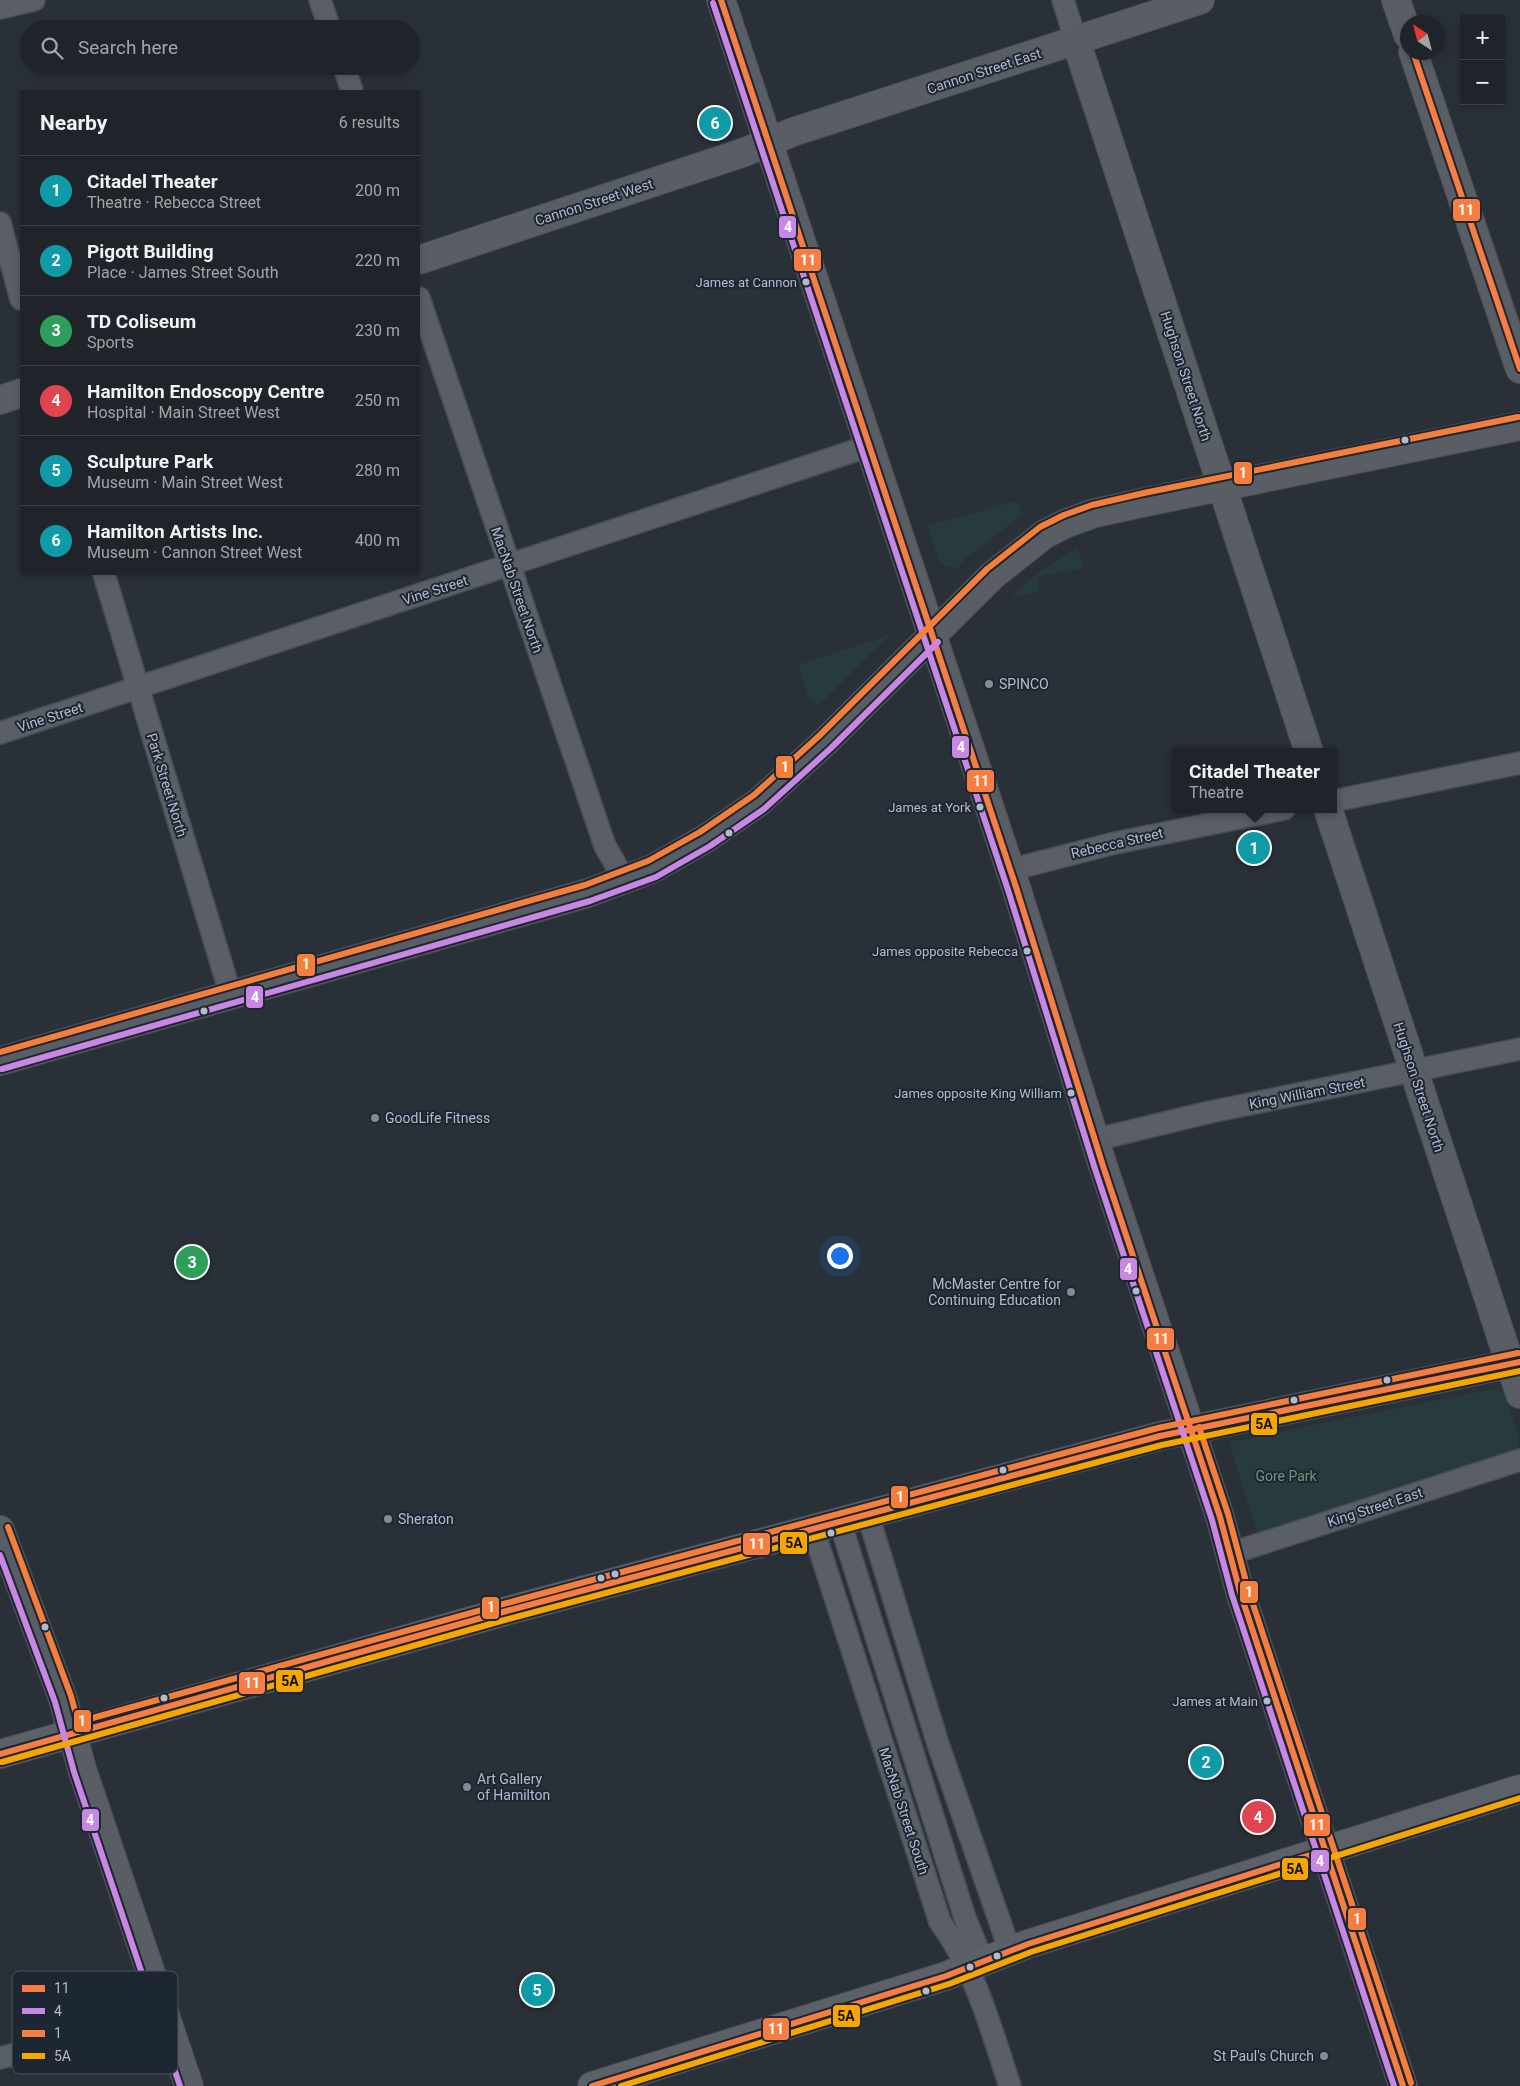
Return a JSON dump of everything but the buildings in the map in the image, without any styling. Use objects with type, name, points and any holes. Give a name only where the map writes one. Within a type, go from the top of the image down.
[{"type":"main road","points":[[721,0],[1010,870],[1094,1140],[1220,1516],[1240,1592],[1402,2086]]},
{"type":"main road","name":"Cannon Street East","points":[[768,142],[793,132],[1200,0]]},
{"type":"main road","points":[[1396,0],[1401,15]]},
{"type":"main road","name":"Hughson Street North","points":[[1076,41],[1308,748]]},
{"type":"main road","points":[[1416,60],[1520,369]]},
{"type":"main road","name":"Cannon Street West","points":[[420,260],[768,142]]},
{"type":"main road","points":[[0,400],[20,393]]},
{"type":"main road","points":[[0,1061],[588,893],[652,868],[705,839],[759,802],[804,762],[993,575],[1045,534],[1067,522],[1095,512],[1520,426]]},
{"type":"main road","name":"Hughson Street North","points":[[1329,813],[1414,1071],[1515,1363],[1520,1394]]},
{"type":"main road","points":[[0,1754],[499,1613],[1160,1436],[1515,1363]]},
{"type":"main road","points":[[0,1530],[63,1699],[89,1788],[151,1971]]},
{"type":"main road","points":[[592,2086],[946,1976],[1047,1938],[1520,1789]]},
{"type":"main road","points":[[178,2053],[189,2086]]},
{"type":"street","points":[[0,8],[34,0]]},
{"type":"street","points":[[320,0],[327,20]]},
{"type":"street","name":"Hughson Street North","points":[[1062,0],[1076,41]]},
{"type":"street","points":[[347,75],[352,90]]},
{"type":"street","points":[[0,223],[20,296]]},
{"type":"street","name":"MacNab Street North","points":[[420,301],[605,846],[624,879]]},
{"type":"street","name":"Vine Street","points":[[0,733],[869,446]]},
{"type":"street","name":"Park Street North","points":[[104,575],[231,996]]},
{"type":"street","points":[[1337,800],[1520,763]]},
{"type":"street","name":"Rebecca Street","points":[[1010,870],[1106,845],[1263,813]]},
{"type":"street","name":"King William Street","points":[[1094,1140],[1210,1112],[1520,1049]]},
{"type":"street","name":"King Street East","points":[[1229,1554],[1520,1460]]},
{"type":"street","points":[[868,1515],[938,1744],[1010,1951]]},
{"type":"street","name":"MacNab Street South","points":[[840,1522],[965,1918],[983,2005],[1010,2086]]},
{"type":"street","name":"MacNab Street South","points":[[813,1529],[940,1922],[976,1964]]},
{"type":"green space","points":[[1017,501],[1023,514],[965,559],[958,568],[944,566],[938,558],[927,526]]},
{"type":"green space","points":[[1078,548],[1083,568],[1037,577],[1040,592],[1010,598],[1042,569]]},
{"type":"green space","points":[[889,635],[818,706],[808,695],[798,665]]},
{"type":"green space","name":"Gore Park","points":[[1491,1389],[1502,1392],[1506,1398],[1520,1438],[1518,1448],[1257,1532],[1229,1442]]},
{"type":"transit line","name":"11","points":[[721,0],[1016,887],[1103,1166],[1220,1517],[1240,1592],[1403,2086]]},
{"type":"transit line","name":"4","points":[[713,3],[1008,890],[1095,1169],[1212,1520],[1232,1595],[1394,2086]]},
{"type":"transit line","name":"11","points":[[1416,60],[1520,369]]},
{"type":"transit line","name":"1","points":[[0,1052],[585,885],[648,861],[700,832],[754,795],[819,736],[987,569],[1040,527],[1064,515],[1092,505],[1144,493],[1518,417]]},
{"type":"transit line","name":"4","points":[[2,1069],[590,901],[656,877],[710,846],[764,809],[831,748],[938,642]]},
{"type":"transit line","name":"1","points":[[8,1527],[71,1696],[78,1722],[518,1600],[1158,1428],[1518,1353]]},
{"type":"transit line","name":"11","points":[[0,1754],[499,1613],[1160,1436],[1520,1362]]},
{"type":"transit line","name":"5A","points":[[2,1762],[501,1621],[1162,1445],[1520,1371]]},
{"type":"transit line","name":"1","points":[[1199,1427],[1228,1514],[1248,1589],[1411,2083]]},
{"type":"transit line","name":"4","points":[[0,1555],[55,1702],[74,1772],[141,1971]]},
{"type":"transit line","name":"5A","points":[[621,2086],[949,1984],[1031,1952],[1520,1798]]},
{"type":"transit line","name":"11","points":[[592,2086],[946,1976],[1028,1944],[1326,1850]]},
{"type":"transit line","name":"4","points":[[176,2074],[180,2086]]},
{"type":"place","name":"Hamilton Artists Inc.","points":[[715,123]]},
{"type":"place","name":"James at Cannon","points":[[806,282]]},
{"type":"place","name":"SPINCO","points":[[989,684]]},
{"type":"place","name":"James at York","points":[[980,807]]},
{"type":"place","name":"Citadel Theater","points":[[1254,848]]},
{"type":"place","name":"James opposite Rebecca","points":[[1027,951]]},
{"type":"place","name":"James opposite King William","points":[[1071,1093]]},
{"type":"place","name":"GoodLife Fitness","points":[[375,1118]]},
{"type":"place","name":"TD Coliseum","points":[[192,1262]]},
{"type":"place","name":"McMaster Centre for Continuing Education","points":[[1071,1292]]},
{"type":"place","name":"Sheraton","points":[[388,1519]]},
{"type":"place","name":"James at Main","points":[[1267,1701]]},
{"type":"place","name":"Pigott Building","points":[[1206,1762]]},
{"type":"place","name":"Art Gallery of Hamilton","points":[[467,1787]]},
{"type":"place","name":"Hamilton Endoscopy Centre","points":[[1258,1817]]},
{"type":"place","name":"Sculpture Park","points":[[537,1990]]},
{"type":"place","name":"St Paul's Church","points":[[1324,2056]]}]
